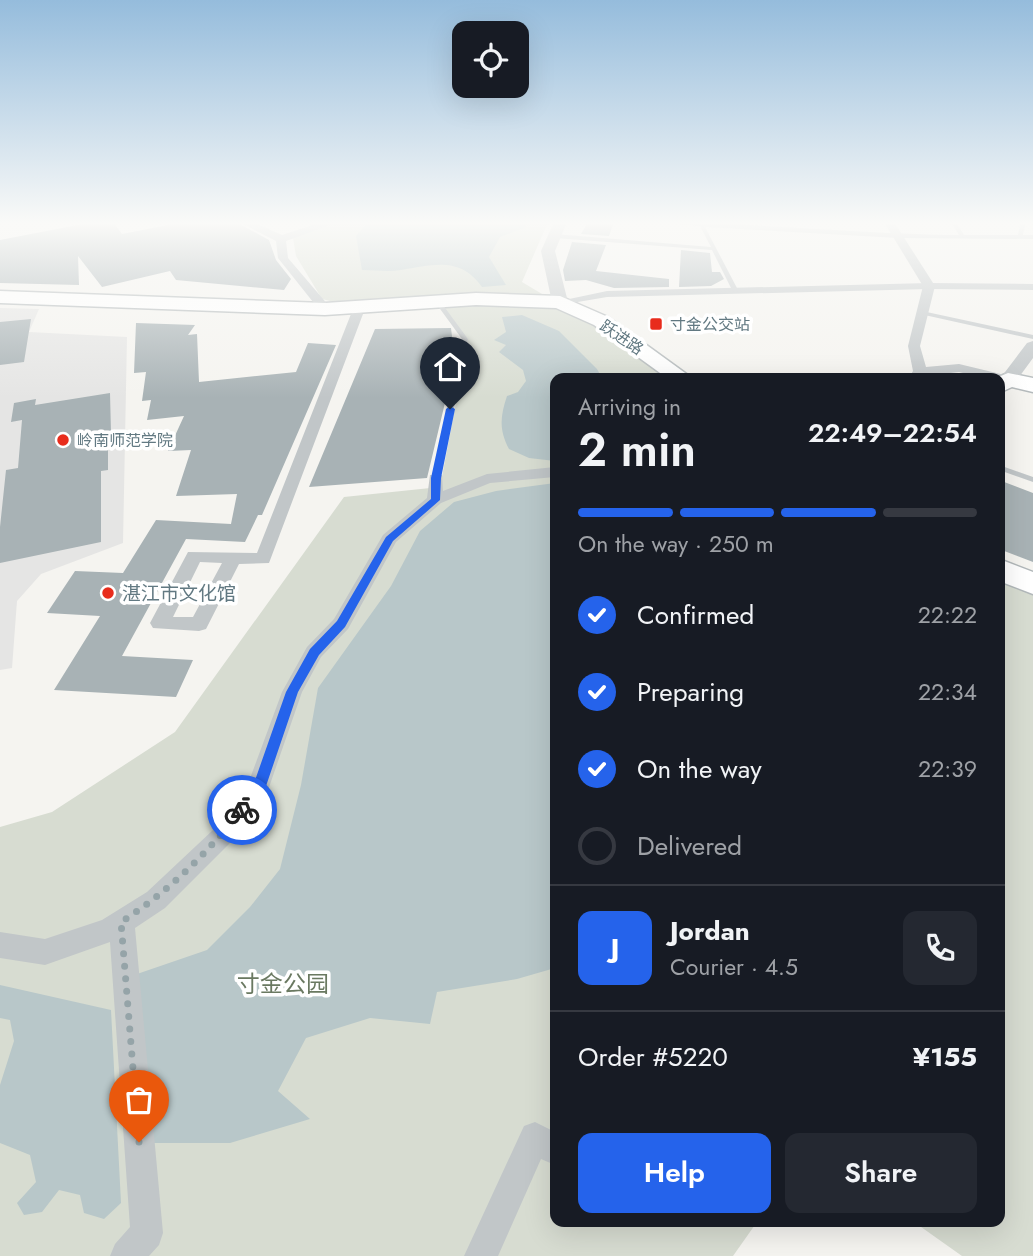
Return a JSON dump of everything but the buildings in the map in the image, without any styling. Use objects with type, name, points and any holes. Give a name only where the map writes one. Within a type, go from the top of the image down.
[{"type":"main road","points":[[0,297],[325,309],[560,302]]},
{"type":"main road","name":"跃进路","points":[[560,302],[601,321],[674,373]]},
{"type":"main road","points":[[0,303],[328,316],[440,305]]},
{"type":"main road","points":[[1005,383],[1033,385]]},
{"type":"main road","points":[[1005,571],[1033,583]]},
{"type":"street","points":[[302,281],[325,309]]},
{"type":"street","points":[[555,281],[560,302],[607,294],[929,286],[1033,287]]},
{"type":"street","points":[[918,373],[914,346],[929,286],[926,281]]},
{"type":"street","points":[[233,558],[199,624],[160,622],[194,556],[263,559],[357,314]]},
{"type":"street","points":[[1005,382],[1033,346]]},
{"type":"street","points":[[925,373],[959,368],[974,373]]},
{"type":"street","points":[[0,945],[44,952],[109,930],[165,891],[220,837],[258,789],[292,692],[314,652],[341,624],[389,539],[436,489],[487,479],[550,473]]},
{"type":"street","points":[[121,922],[146,1233],[127,1256]]},
{"type":"street","points":[[481,1256],[536,1137],[550,1147]]},
{"type":"lane","points":[[730,281],[735,290]]},
{"type":"lane","points":[[436,489],[465,339],[440,305]]},
{"type":"lane","points":[[922,313],[1033,337]]},
{"type":"lane","points":[[1005,469],[1033,480]]},
{"type":"shaded area","points":[[477,281],[503,281],[506,285],[482,287]]},
{"type":"shaded area","name":"岭南师范学院","points":[[0,308],[39,309],[29,332],[127,337],[123,543],[41,574],[17,601],[12,668],[0,670]]},
{"type":"shaded area","points":[[522,315],[559,331],[599,373],[550,373],[550,460],[529,458],[509,449],[503,436],[502,417],[507,396],[518,392],[526,381],[523,370],[499,352],[506,345],[494,340],[506,332],[502,317]]},
{"type":"shaded area","points":[[550,484],[550,969],[517,979],[437,992],[430,1024],[370,1018],[306,1038],[278,1091],[310,1119],[230,1143],[152,1143],[137,974],[207,950],[250,907],[280,869],[301,785],[318,688],[391,586],[420,531],[454,502],[496,491]]},
{"type":"shaded area","points":[[0,985],[111,1010],[121,1203],[104,1219],[84,1213],[80,1195],[59,1190],[42,1212],[24,1215],[17,1203],[36,1182],[30,1155],[0,1143],[0,1085],[14,1041],[10,1020],[0,1018]]},
{"type":"green space","name":"寸金公园","points":[[311,281],[523,281],[664,373],[550,373],[550,1227],[753,1227],[733,1256],[0,1256],[0,827],[52,812],[175,732],[344,497],[440,487],[468,339],[432,299],[346,305],[322,299]]},
{"type":"green space","points":[[1005,582],[1033,594],[1033,1256],[962,1256],[921,1227],[1005,1227]]},
{"type":"way so far","points":[[139,1142],[121,922],[156,900],[220,837],[242,810]]},
{"type":"place","name":"寸金公交站","points":[[656,324]]},
{"type":"place","name":"岭南师范学院","points":[[63,440]]},
{"type":"place","name":"湛江市文化馆","points":[[108,593]]},
{"type":"route","points":[[242,810],[258,789],[276,745],[292,692],[314,652],[341,624],[389,539],[435,500],[436,478],[450,409]]}]
